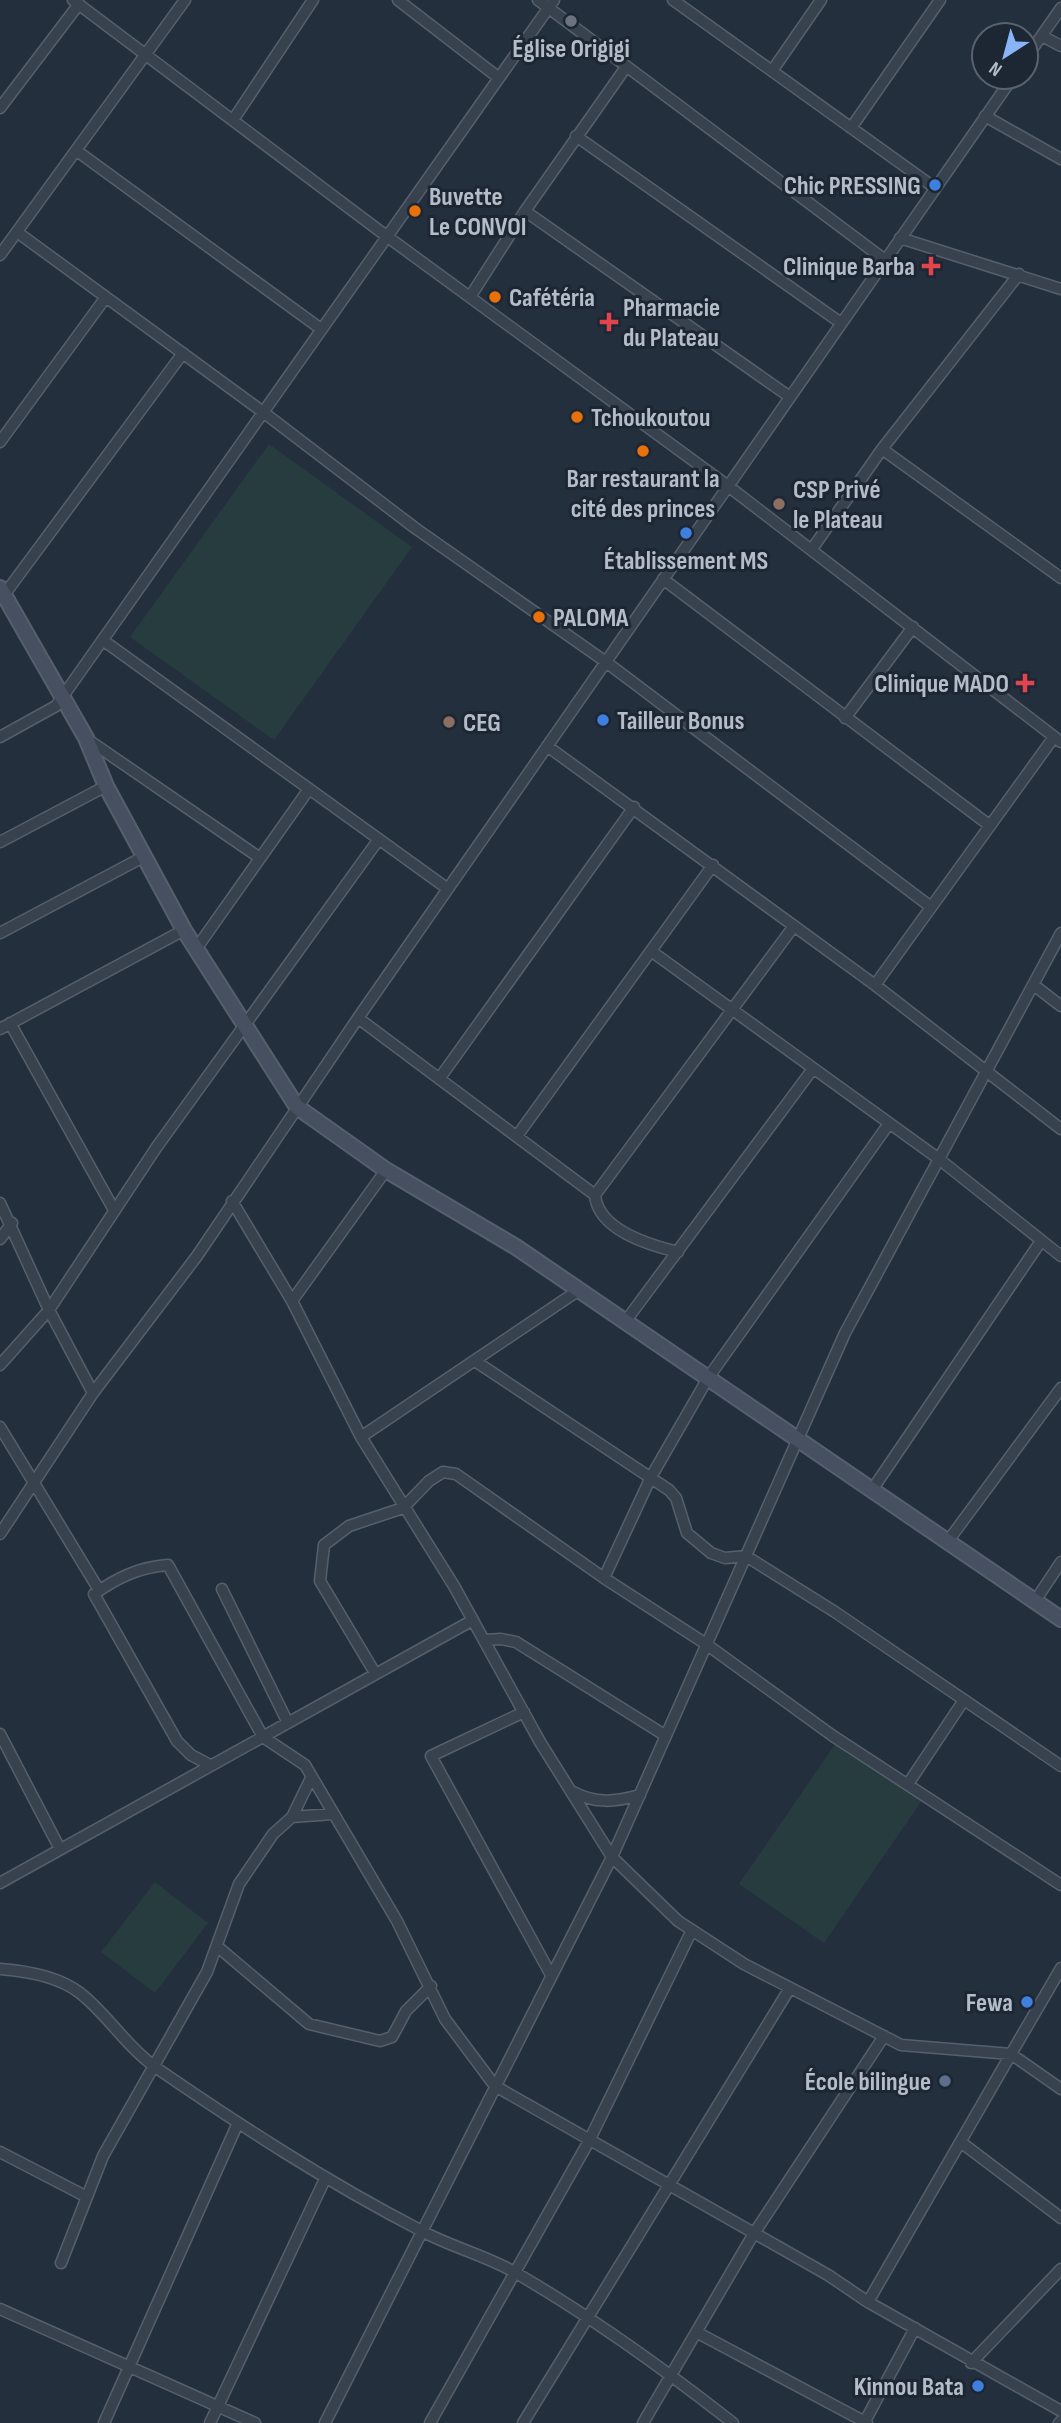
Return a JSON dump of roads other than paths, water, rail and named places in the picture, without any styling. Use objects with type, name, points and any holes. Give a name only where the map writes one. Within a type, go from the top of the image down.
[{"type":"street","points":[[0,255],[186,0]]},
{"type":"street","points":[[233,120],[313,0]]},
{"type":"street","points":[[398,0],[499,78]]},
{"type":"street","points":[[538,0],[552,4],[626,67],[885,260]]},
{"type":"street","points":[[673,0],[935,188]]},
{"type":"street","points":[[772,71],[821,0]]},
{"type":"street","points":[[851,128],[940,0]]},
{"type":"street","points":[[0,108],[76,2],[385,235],[812,549],[1057,740],[989,825],[875,985]]},
{"type":"street","points":[[0,737],[44,714],[62,697],[104,641],[385,235],[552,4]]},
{"type":"street","points":[[1040,39],[1061,8]]},
{"type":"street","points":[[1042,36],[1061,46]]},
{"type":"street","points":[[470,296],[576,136],[626,67]]},
{"type":"street","points":[[0,1534],[93,1393],[189,1266],[358,1018],[1003,91]]},
{"type":"street","points":[[985,116],[1061,159]]},
{"type":"street","points":[[576,136],[841,324]]},
{"type":"street","points":[[77,151],[321,328]]},
{"type":"street","points":[[525,211],[790,397]]},
{"type":"street","points":[[17,232],[263,412],[415,528],[606,662],[931,907]]},
{"type":"street","points":[[901,238],[1061,289]]},
{"type":"street","points":[[812,549],[882,449],[1019,274]]},
{"type":"street","points":[[0,442],[106,297]]},
{"type":"street","points":[[183,353],[2,591],[86,738],[106,786],[184,930],[297,1107],[386,1170],[516,1247],[1061,1619]]},
{"type":"street","points":[[882,449],[1061,578]]},
{"type":"street","points":[[663,579],[989,825]]},
{"type":"street","points":[[845,718],[913,627]]},
{"type":"street","points":[[104,641],[448,889]]},
{"type":"street","points":[[86,738],[260,858]]},
{"type":"street","points":[[547,746],[875,985],[1061,1129]]},
{"type":"street","points":[[0,842],[106,786]]},
{"type":"street","points":[[196,949],[309,789]]},
{"type":"street","points":[[439,1079],[634,807]]},
{"type":"street","points":[[0,1365],[49,1310],[114,1210],[379,839]]},
{"type":"street","points":[[0,933],[145,856]]},
{"type":"street","points":[[517,1136],[713,866]]},
{"type":"street","points":[[595,1195],[794,926]]},
{"type":"street","points":[[114,1210],[5,1026],[184,930]]},
{"type":"street","points":[[326,2423],[612,1857],[845,1333],[1035,986],[1061,933]]},
{"type":"street","points":[[651,951],[888,1125],[939,1159],[1061,1256]]},
{"type":"street","points":[[1035,986],[1061,1006]]},
{"type":"street","points":[[358,1018],[595,1195],[600,1212],[611,1223],[648,1243],[678,1252]]},
{"type":"street","points":[[625,1322],[812,1070]]},
{"type":"street","points":[[604,1578],[651,1477],[708,1378],[888,1125]]},
{"type":"street","points":[[292,1301],[386,1170]]},
{"type":"street","points":[[232,1201],[292,1301],[361,1437],[485,1640],[524,1712],[612,1857],[678,1921],[744,1964],[790,1988],[901,2045],[1011,2054],[1061,2089]]},
{"type":"street","points":[[0,1203],[12,1223],[49,1310],[93,1393]]},
{"type":"street","points":[[0,1238],[12,1223]]},
{"type":"street","points":[[872,1490],[1041,1241]]},
{"type":"street","points":[[361,1437],[579,1290]]},
{"type":"street","points":[[475,1361],[651,1477],[676,1498],[687,1533],[711,1553],[725,1558],[746,1556],[1061,1766]]},
{"type":"street","points":[[948,1542],[1061,1388]]},
{"type":"street","points":[[0,1427],[99,1590]]},
{"type":"street","points":[[375,1673],[320,1581],[324,1545],[349,1526],[403,1508],[429,1481],[443,1472],[456,1474],[604,1578],[706,1644],[833,1736],[1061,1885]]},
{"type":"street","points":[[1035,1601],[1061,1562]]},
{"type":"street","points":[[210,1765],[191,1755],[177,1741],[94,1594],[122,1576],[151,1566],[168,1565],[263,1737],[305,1765],[397,1921],[445,2019],[495,2086],[589,2141],[640,2167],[753,2235],[828,2275],[971,2363],[1061,2411]]},
{"type":"street","points":[[222,1589],[287,1721]]},
{"type":"street","points":[[0,1883],[263,1737],[287,1721],[473,1620]]},
{"type":"street","points":[[485,1640],[516,1642],[666,1736]]},
{"type":"street","points":[[908,1784],[964,1700]]},
{"type":"street","points":[[524,1712],[431,1756],[551,1975]]},
{"type":"street","points":[[0,1734],[60,1849]]},
{"type":"street","points":[[61,2263],[103,2156],[218,1947],[227,1911],[239,1884],[273,1834],[292,1817],[311,1778]]},
{"type":"street","points":[[571,1791],[601,1801],[617,1801],[640,1795]]},
{"type":"street","points":[[292,1817],[333,1814]]},
{"type":"street","points":[[430,2423],[589,2141],[692,1930]]},
{"type":"street","points":[[218,1947],[309,2024],[380,2042],[392,2037],[406,2011],[431,1986]]},
{"type":"street","points":[[0,1969],[26,1971],[57,1980],[80,1993],[128,2046],[237,2125],[325,2179],[423,2232],[514,2271],[672,2375],[733,2423]]},
{"type":"street","points":[[868,2302],[1060,1972]]},
{"type":"street","points":[[523,2423],[790,1988]]},
{"type":"street","points":[[643,2423],[753,2235],[884,2036]]},
{"type":"street","points":[[104,2423],[237,2125]]},
{"type":"street","points":[[962,2143],[1061,2218]]},
{"type":"street","points":[[0,2152],[87,2197]]},
{"type":"street","points":[[210,2423],[325,2179]]},
{"type":"street","points":[[971,2363],[1061,2269]]},
{"type":"street","points":[[0,2309],[255,2423]]},
{"type":"street","points":[[698,2333],[865,2422],[915,2328]]},
{"type":"place","name":"Église Origigi","points":[[571,21]]},
{"type":"place","name":"Chic PRESSING","points":[[935,185]]},
{"type":"place","name":"Buvette Le CONVOI","points":[[415,211]]},
{"type":"place","name":"Clinique Barba","points":[[931,266]]},
{"type":"place","name":"Cafétéria","points":[[495,297]]},
{"type":"place","name":"Pharmacie du Plateau","points":[[609,322]]},
{"type":"place","name":"Tchoukoutou","points":[[577,417]]},
{"type":"place","name":"Bar restaurant la cité des princes","points":[[643,451]]},
{"type":"place","name":"CSP Privé le Plateau","points":[[779,504]]},
{"type":"place","name":"Établissement MS","points":[[686,533]]},
{"type":"place","name":"PALOMA","points":[[539,617]]},
{"type":"place","name":"Clinique MADO","points":[[1025,683]]},
{"type":"place","name":"Tailleur Bonus","points":[[603,720]]},
{"type":"place","name":"CEG","points":[[449,722]]},
{"type":"place","name":"Fewa","points":[[1027,2002]]},
{"type":"place","name":"École bilingue","points":[[945,2081]]},
{"type":"place","name":"Kinnou Bata","points":[[978,2386]]}]
